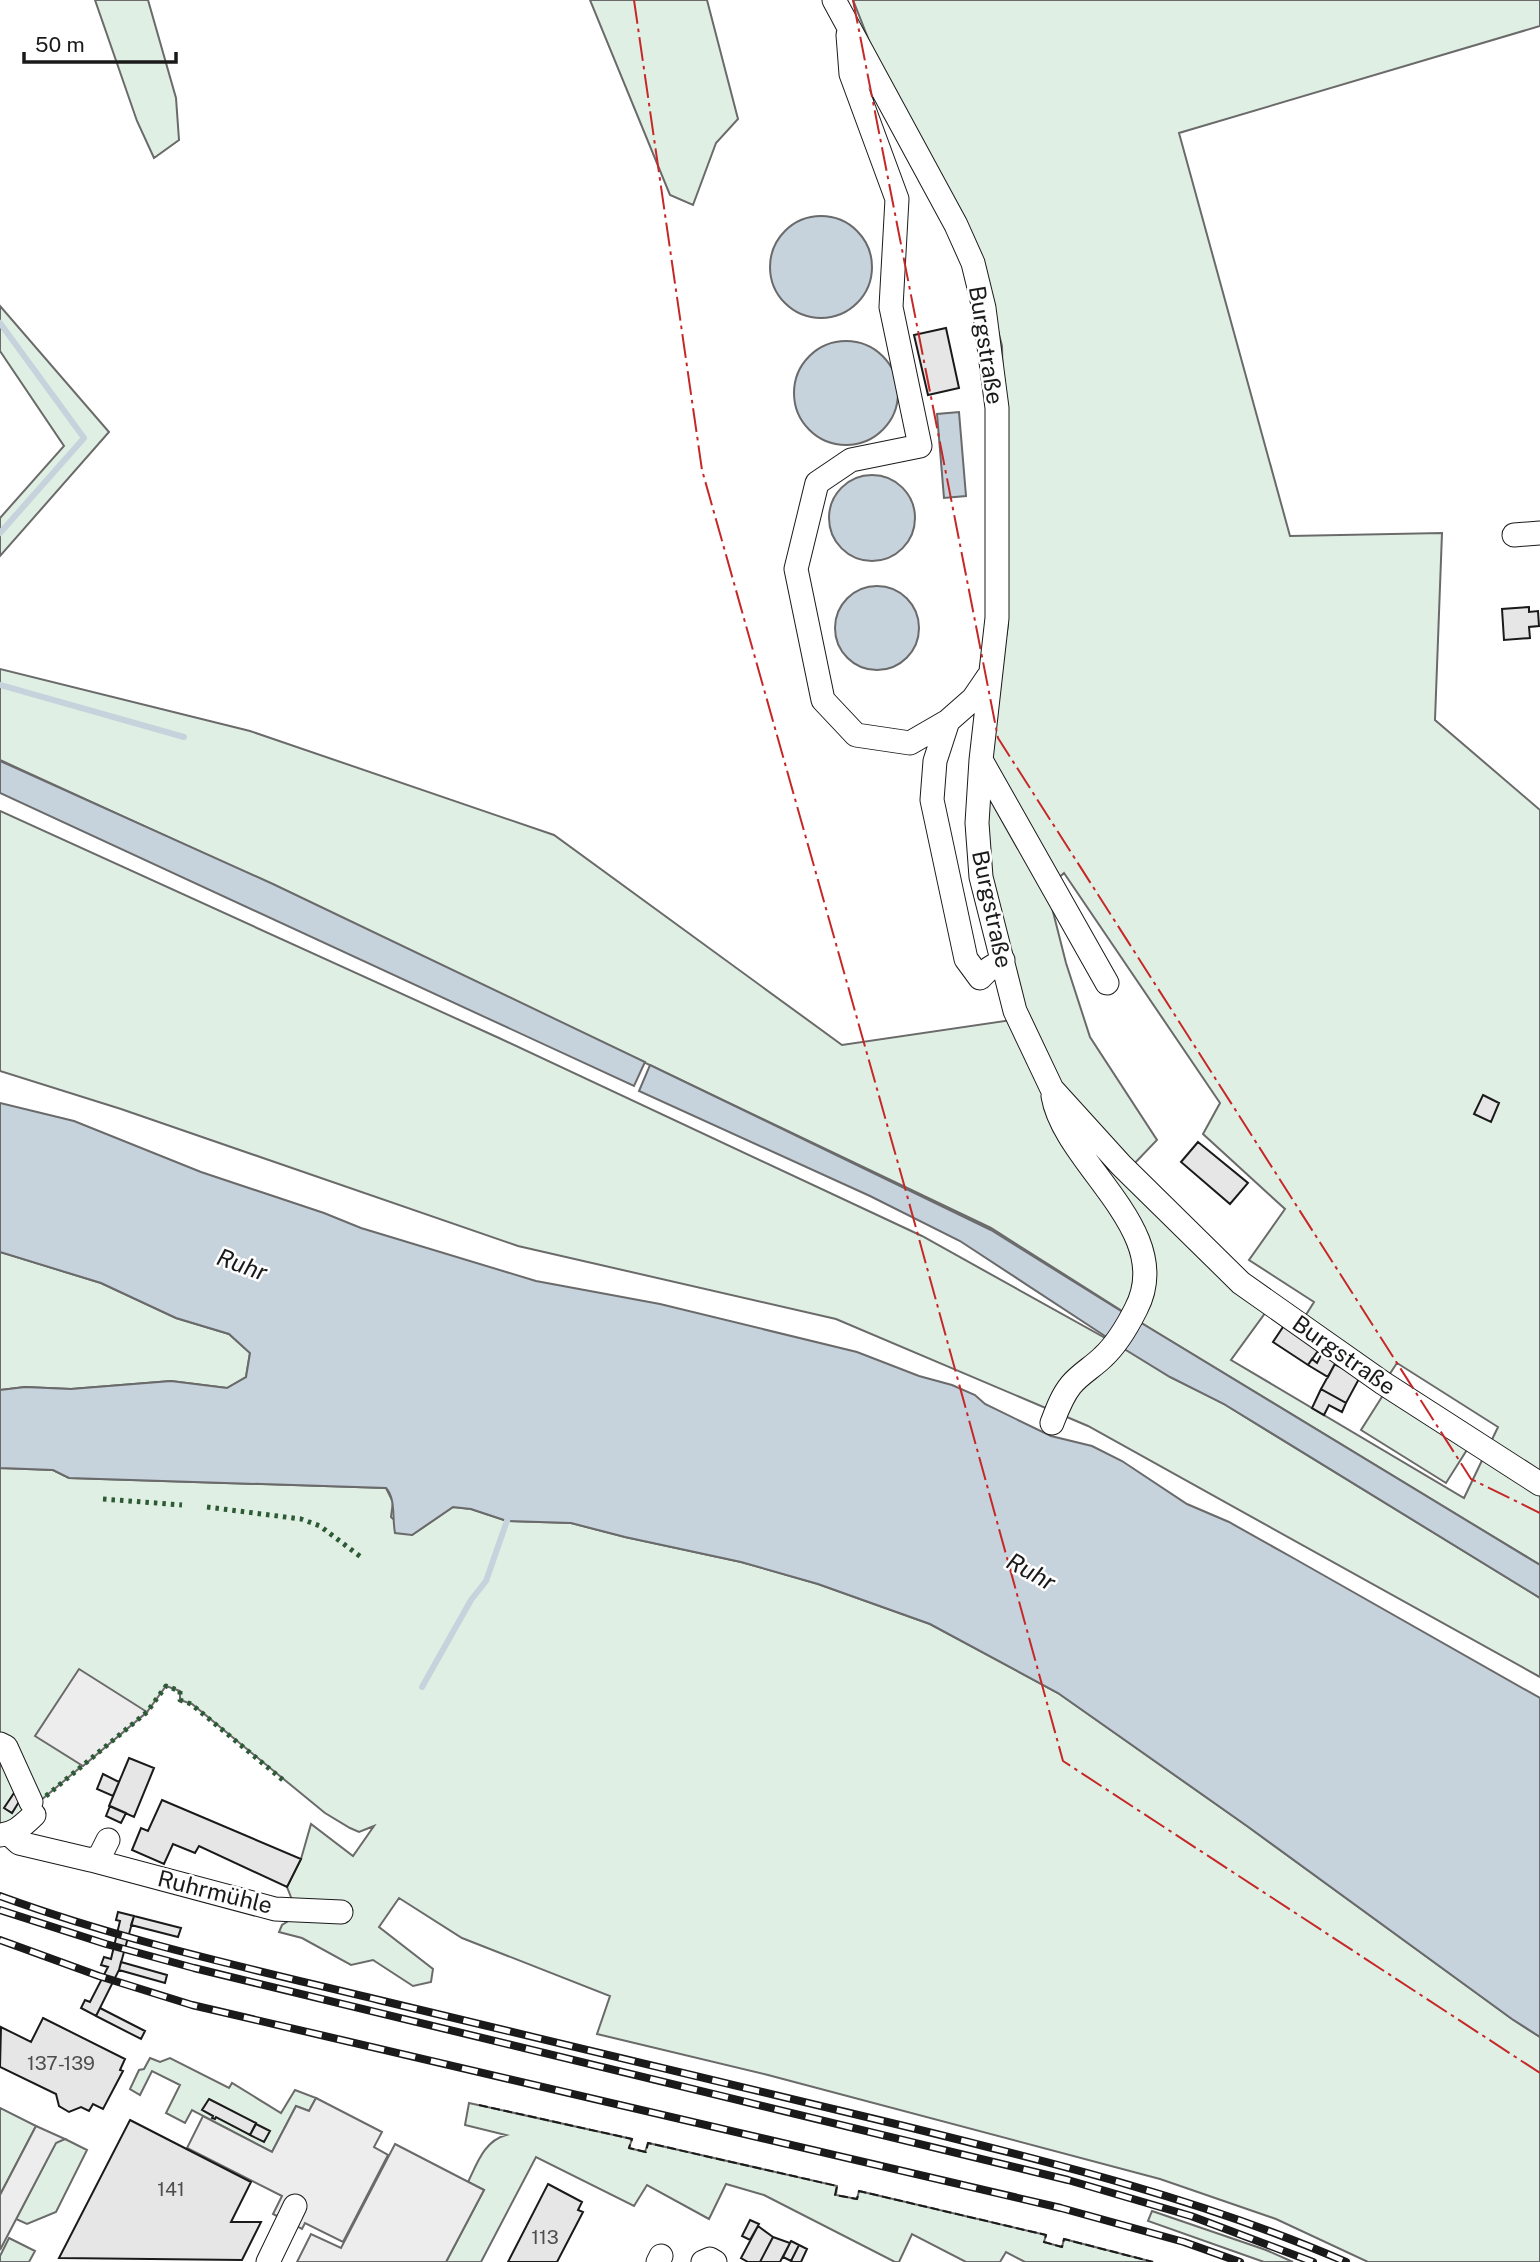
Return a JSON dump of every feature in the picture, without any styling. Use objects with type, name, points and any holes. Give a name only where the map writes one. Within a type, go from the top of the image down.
[{"type":"street","name":"Burgstraße","points":[[834,0],[956,225],[973,263],[984,308],[997,408],[997,618],[981,760],[978,850],[986,902],[1015,1011],[1052,1089],[1121,1165],[1241,1283],[1383,1383],[1540,1484]]},
{"type":"street","points":[[848,24],[851,74],[897,199],[891,307],[920,446],[852,460],[817,483],[796,569],[823,700],[856,736],[910,743],[948,721],[973,699],[991,672]]},
{"type":"street","points":[[1514,534],[1540,533]]},
{"type":"street","points":[[948,721],[935,761],[932,800],[966,959],[980,978],[1003,960]]},
{"type":"street","points":[[981,760],[1107,984]]},
{"type":"street","points":[[1052,1089],[1056,1109],[1064,1127],[1128,1220],[1140,1252],[1144,1279],[1137,1308],[1119,1337],[1104,1357],[1070,1386],[1052,1423]]},
{"type":"street","name":"Ruhrmühle","points":[[0,1744],[6,1747],[33,1808],[18,1830],[5,1834]]},
{"type":"street","name":"Ruhrmühle","points":[[5,1834],[19,1843],[275,1909],[341,1912]]},
{"type":"street","points":[[91,1860],[100,1856],[108,1840]]},
{"type":"street","points":[[268,2262],[295,2206]]},
{"type":"street","points":[[703,2262],[710,2259],[715,2262]]},
{"type":"green space","points":[[95,0],[148,0],[176,98],[179,140],[154,158],[137,121]]},
{"type":"green space","points":[[590,0],[707,0],[738,119],[716,143],[693,205],[670,195]]},
{"type":"green space","points":[[853,0],[1540,0],[1540,26],[1179,133],[1290,536],[1442,533],[1435,720],[1540,810],[1540,1565],[1130,1316],[991,1228],[275,886],[0,760],[0,669],[250,731],[554,835],[842,1045],[1012,1020],[985,878],[986,758],[1008,625],[1002,346],[994,315],[888,89]],"holes":[[[1064,873],[1220,1103],[1203,1134],[1285,1209],[1249,1260],[1314,1302],[1304,1318],[1389,1375],[1397,1363],[1498,1427],[1464,1498],[1231,1360],[1268,1309],[1132,1166],[1157,1140],[1090,1037],[1066,963],[1047,888]]]},
{"type":"green space","points":[[0,306],[109,432],[0,556],[0,518],[64,446],[0,351]]},
{"type":"green space","points":[[0,811],[499,1038],[922,1236],[1224,1404],[1540,1598],[1540,1677],[1088,1426],[836,1319],[518,1246],[121,1109],[0,1071]]},
{"type":"green space","points":[[0,1252],[101,1283],[176,1318],[229,1334],[250,1353],[246,1377],[227,1388],[171,1381],[71,1389],[25,1387],[0,1390]]},
{"type":"green space","points":[[1385,1392],[1470,1445],[1446,1483],[1361,1430]]},
{"type":"green space","points":[[0,1468],[53,1470],[69,1478],[386,1488],[393,1502],[391,1517],[412,1535],[453,1507],[471,1509],[507,1521],[571,1523],[741,1562],[818,1584],[930,1624],[1058,1693],[1540,2037],[1540,2262],[1368,2262],[1276,2219],[1160,2179],[768,2075],[597,2034],[610,1996],[462,1938],[399,1898],[379,1927],[433,1969],[431,1982],[413,1986],[373,1960],[351,1965],[302,1938],[279,1932],[282,1925],[298,1915],[287,1887],[301,1859],[311,1824],[353,1856],[374,1826],[359,1832],[325,1813],[192,1704],[180,1700],[180,1691],[166,1686],[147,1712],[17,1820],[0,1825]]},
{"type":"green space","points":[[150,2058],[160,2062],[170,2058],[229,2088],[232,2083],[281,2113],[295,2090],[316,2098],[309,2111],[296,2106],[272,2152],[192,2110],[185,2123],[166,2113],[180,2085],[152,2071],[140,2095],[130,2089],[139,2070],[144,2069]]},
{"type":"green space","points":[[469,2103],[632,2139],[629,2148],[645,2152],[648,2143],[837,2186],[836,2195],[857,2199],[859,2191],[1046,2235],[1044,2242],[1062,2247],[1064,2239],[1153,2262],[1025,2262],[1006,2252],[1000,2262],[966,2262],[912,2234],[899,2262],[895,2262],[764,2195],[726,2184],[709,2219],[647,2185],[634,2206],[536,2157],[481,2262],[446,2262],[484,2190],[468,2182],[482,2154],[492,2142],[506,2135],[465,2125]]},
{"type":"green space","points":[[0,2108],[36,2126],[0,2195]]},
{"type":"green space","points":[[65,2139],[87,2150],[56,2212],[27,2224],[16,2219],[56,2142]]},
{"type":"green space","points":[[1152,2211],[1266,2250],[1293,2262],[1264,2262],[1148,2221]]},
{"type":"green space","points":[[9,2238],[35,2251],[29,2262],[0,2262],[0,2256]]},
{"type":"shaded area","points":[[79,1669],[147,1712],[83,1766],[35,1736]]},
{"type":"shaded area","points":[[316,2098],[382,2132],[374,2147],[388,2155],[343,2242],[305,2223],[302,2229],[273,2214],[282,2196],[187,2148],[203,2116],[272,2152],[296,2106],[309,2111]]},
{"type":"shaded area","points":[[36,2126],[65,2139],[56,2143],[0,2250],[0,2195]]},
{"type":"shaded area","points":[[395,2144],[484,2190],[446,2262],[297,2262],[311,2234],[341,2248]]},
{"type":"water","points":[[821,216],[841,220],[857,231],[868,247],[872,267],[868,287],[857,303],[841,314],[821,318],[801,314],[785,303],[774,287],[770,267],[774,247],[785,231],[801,220]]},
{"type":"water","points":[[846,341],[866,345],[883,356],[894,373],[898,393],[894,413],[883,430],[866,441],[846,445],[826,441],[809,430],[798,413],[794,393],[798,373],[809,356],[826,345]]},
{"type":"water","points":[[959,412],[966,496],[944,498],[937,414]]},
{"type":"water","points":[[872,475],[896,482],[908,494],[915,518],[908,542],[896,554],[872,561],[848,554],[836,542],[829,518],[836,494],[848,482]]},
{"type":"water","points":[[877,586],[900,593],[912,605],[919,628],[912,651],[900,663],[877,670],[854,663],[842,651],[835,628],[842,605],[854,593]]},
{"type":"water","points":[[0,761],[273,884],[645,1062],[634,1086],[0,793]]},
{"type":"water","points":[[650,1065],[991,1230],[1129,1316],[1111,1340],[960,1241],[870,1196],[639,1091]]},
{"type":"water","name":"Ruhr","points":[[0,1103],[74,1121],[201,1172],[361,1228],[536,1281],[660,1304],[857,1352],[919,1376],[952,1385],[1051,1436],[1092,1446],[1122,1461],[1187,1504],[1229,1522],[1540,1698],[1540,2037],[1058,1693],[930,1624],[818,1584],[741,1562],[571,1523],[507,1521],[471,1509],[453,1507],[412,1535],[395,1533],[392,1503],[386,1488],[69,1478],[53,1470],[0,1468],[0,1390],[25,1387],[71,1389],[171,1381],[227,1388],[246,1377],[250,1353],[229,1334],[176,1318],[101,1283],[0,1252]]},
{"type":"water","points":[[1138,1321],[1540,1565],[1540,1598],[1224,1404],[1170,1377],[1121,1347]]},
{"type":"building","points":[[946,328],[959,388],[928,395],[914,335]]},
{"type":"building","points":[[1529,607],[1529,612],[1538,611],[1539,626],[1529,627],[1530,638],[1504,640],[1502,609]]},
{"type":"building","points":[[1483,1095],[1499,1103],[1491,1122],[1474,1114]]},
{"type":"building","points":[[1198,1142],[1248,1183],[1230,1204],[1181,1162]]},
{"type":"building","points":[[1285,1324],[1320,1348],[1308,1365],[1273,1342]]},
{"type":"building","points":[[1322,1353],[1337,1360],[1328,1377],[1308,1365],[1312,1359],[1317,1363]]},
{"type":"building","points":[[1337,1360],[1336,1365],[1360,1377],[1346,1403],[1321,1389]]},
{"type":"building","points":[[1321,1389],[1346,1403],[1342,1412],[1329,1405],[1324,1415],[1312,1408]]},
{"type":"building","points":[[129,1758],[154,1768],[134,1817],[109,1806]]},
{"type":"building","points":[[103,1774],[119,1782],[113,1796],[97,1789]]},
{"type":"building","points":[[14,1793],[22,1797],[12,1813],[4,1808]]},
{"type":"building","points":[[162,1800],[301,1859],[287,1887],[199,1846],[195,1853],[173,1844],[164,1864],[132,1850],[141,1828],[148,1831]]},
{"type":"building","points":[[110,1806],[126,1813],[121,1823],[106,1816]]},
{"type":"building","points":[[118,1912],[134,1916],[119,1970],[96,2016],[81,2008],[85,2000],[90,2002],[108,1967],[101,1965],[104,1957],[111,1959],[120,1921],[116,1920]]},
{"type":"building","points":[[134,1916],[181,1928],[178,1937],[131,1925]]},
{"type":"building","points":[[121,1962],[167,1975],[165,1983],[119,1970]]},
{"type":"building","points":[[100,2008],[145,2031],[141,2039],[96,2016]]},
{"type":"building","points":[[43,2018],[125,2059],[120,2070],[123,2071],[103,2109],[93,2104],[89,2111],[81,2107],[69,2112],[59,2106],[56,2094],[0,2067],[1,2027],[31,2042]]},
{"type":"building","points":[[209,2099],[256,2123],[250,2135],[216,2117],[212,2118],[213,2116],[202,2110]]},
{"type":"building","points":[[130,2120],[251,2182],[231,2222],[261,2222],[242,2260],[59,2258]]},
{"type":"building","points":[[256,2124],[270,2131],[264,2142],[250,2135]]},
{"type":"building","points":[[548,2184],[582,2202],[578,2210],[583,2212],[557,2262],[508,2262]]},
{"type":"building","points":[[750,2220],[759,2224],[750,2240],[742,2236]]},
{"type":"building","points":[[758,2226],[773,2237],[760,2262],[748,2262],[741,2258]]},
{"type":"building","points":[[773,2237],[790,2243],[780,2262],[760,2262]]},
{"type":"building","points":[[791,2241],[799,2245],[791,2261],[783,2257]]},
{"type":"building","points":[[799,2245],[807,2249],[801,2262],[793,2262],[791,2261]]},
{"type":"waterway","points":[[0,323],[84,438],[0,533]]},
{"type":"waterway","points":[[0,685],[184,737]]},
{"type":"waterway","points":[[422,1687],[471,1600],[486,1581],[509,1515]]},
{"type":"railway","points":[[0,1896],[93,1927],[188,1953],[1072,2169],[1183,2201],[1346,2262]]},
{"type":"railway","points":[[0,1910],[106,1944],[194,1968],[1068,2180],[1191,2216],[1313,2262]]},
{"type":"railway","points":[[0,1940],[99,1976],[192,2005],[1061,2208],[1184,2242],[1240,2262]]},
{"type":"hedge","points":[[103,1499],[182,1505]]},
{"type":"hedge","points":[[207,1507],[301,1519],[320,1526],[361,1557]]},
{"type":"hedge","points":[[46,1796],[147,1712],[166,1686],[180,1691],[180,1700],[191,1704],[283,1780]]},
{"type":"fence","points":[[479,2105],[632,2139],[629,2148],[646,2152],[648,2143],[837,2186],[835,2195],[857,2199],[859,2191],[1046,2235],[1044,2242],[1062,2247],[1064,2239],[1153,2262]]},
{"type":"power","points":[[634,0],[702,470],[905,1188],[1063,1761],[1540,2073]]},
{"type":"power","points":[[853,0],[998,738],[1471,1479],[1540,1513]]}]
